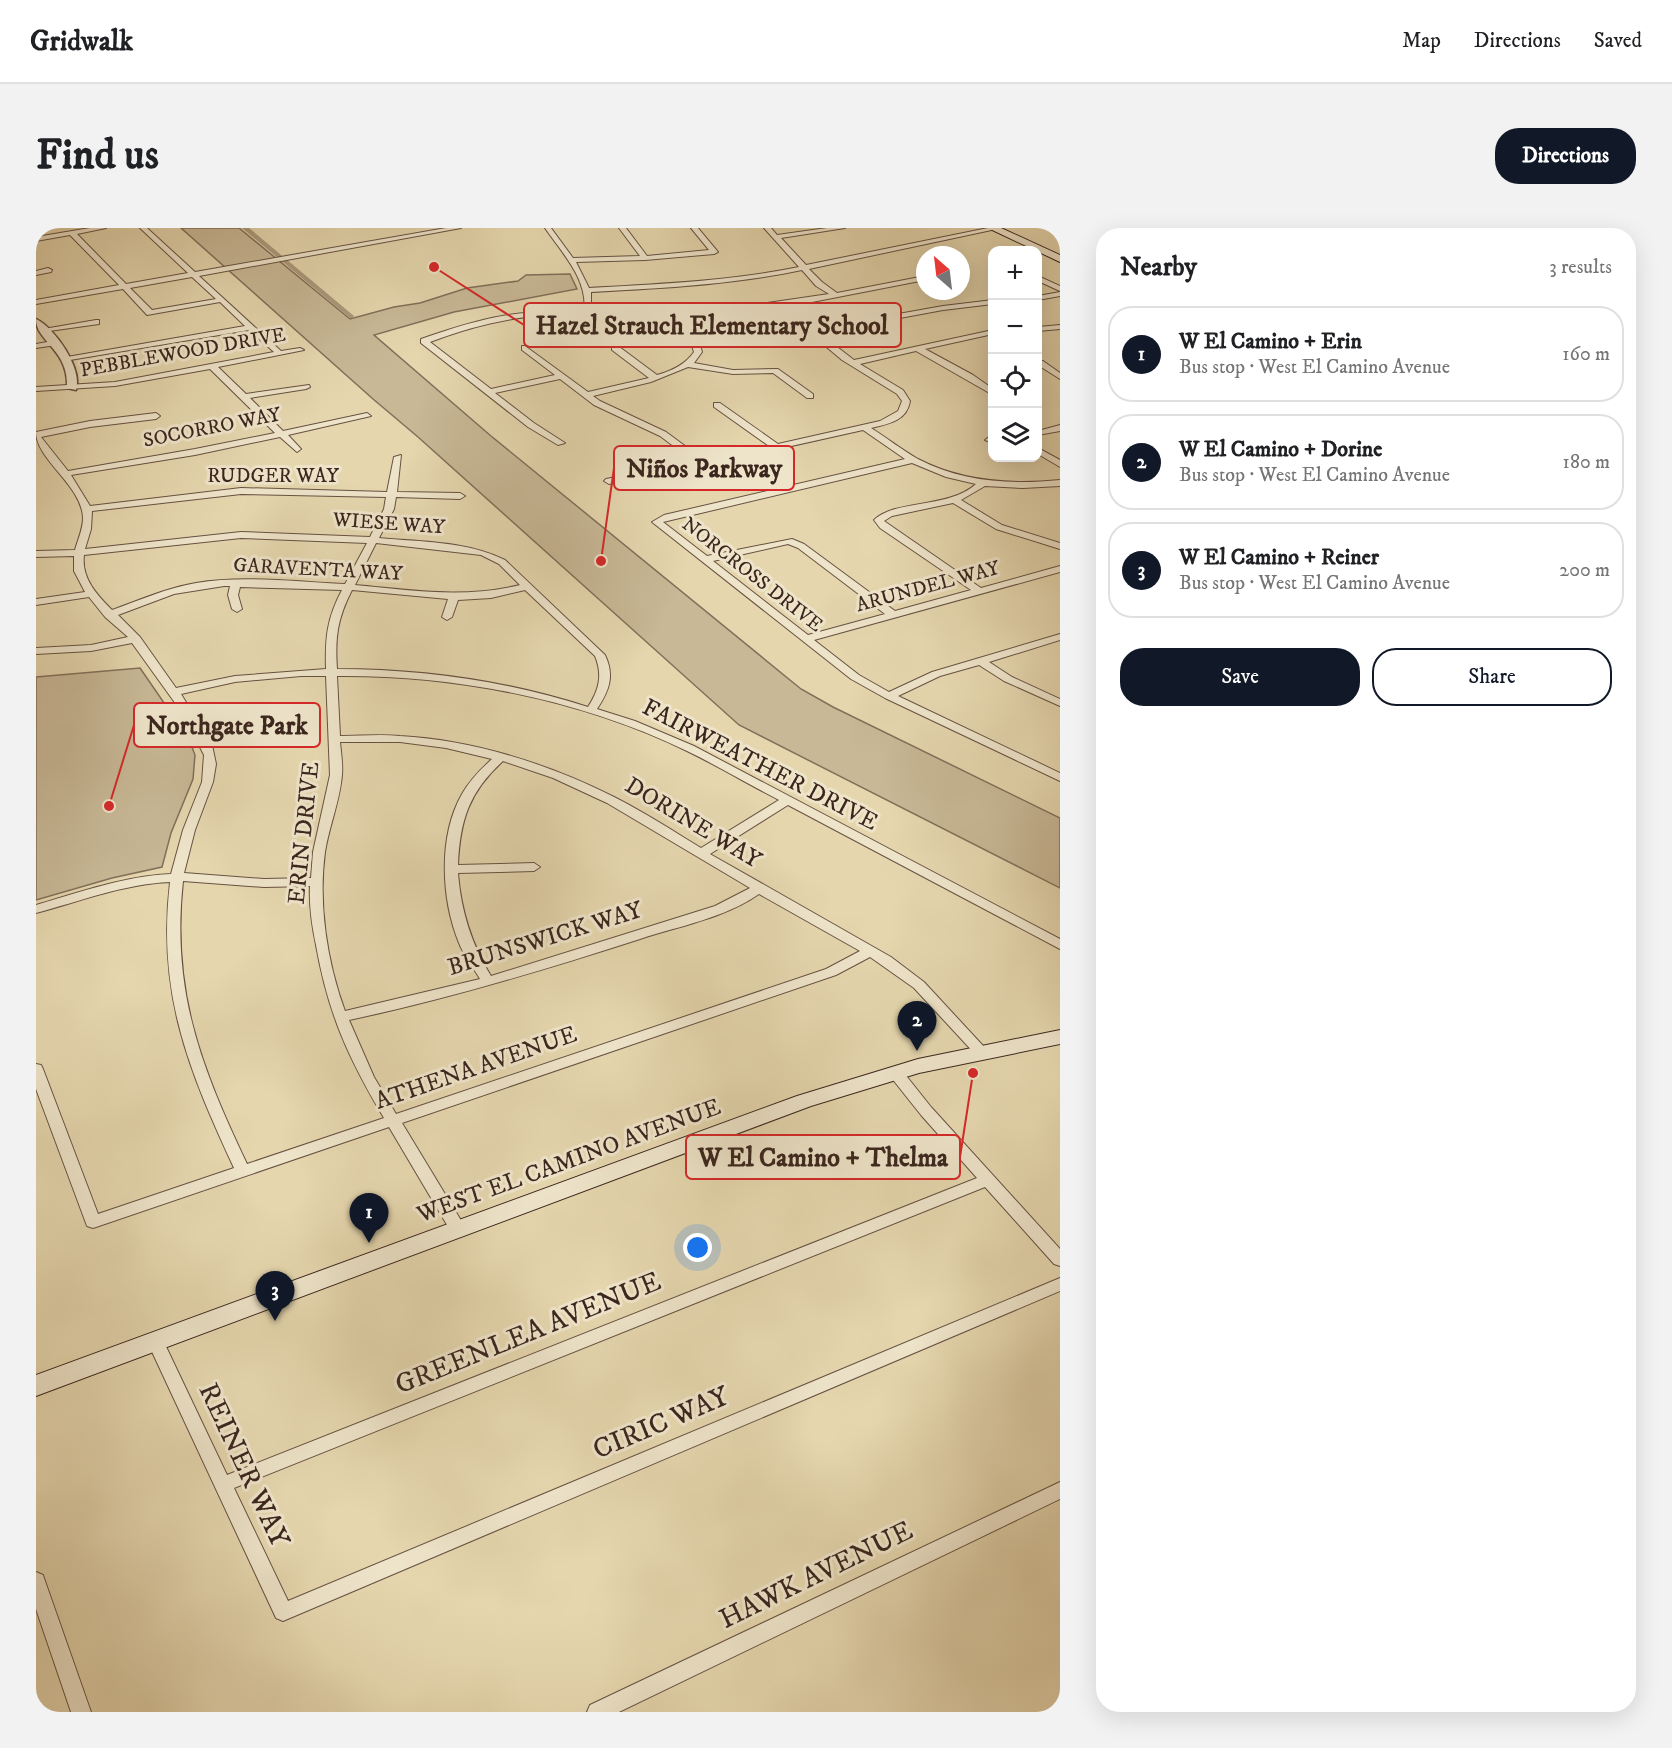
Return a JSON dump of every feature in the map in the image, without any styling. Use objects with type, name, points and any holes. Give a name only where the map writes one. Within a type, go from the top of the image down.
[{"type":"main road","points":[[995,228],[1059,257]]},
{"type":"main road","name":"WEST EL CAMINO AVENUE","points":[[36,1386],[793,1106],[895,1072],[1060,1037]]},
{"type":"street","points":[[36,239],[103,228]]},
{"type":"street","points":[[143,228],[279,353]]},
{"type":"street","points":[[36,302],[458,228]]},
{"type":"street","points":[[548,228],[588,290],[590,308],[587,317]]},
{"type":"street","points":[[622,228],[645,258]]},
{"type":"street","points":[[570,260],[645,258],[714,252],[694,228]]},
{"type":"street","points":[[767,228],[805,269],[835,295]]},
{"type":"street","points":[[776,237],[842,228]]},
{"type":"street","points":[[588,290],[692,285],[805,269],[995,228]]},
{"type":"street","points":[[72,233],[150,313],[221,300]]},
{"type":"street","points":[[36,273],[48,270]]},
{"type":"street","points":[[561,444],[531,425],[424,340],[471,324],[525,314],[552,312],[587,317],[666,315],[732,310],[835,295],[916,280]]},
{"type":"street","points":[[1042,280],[1060,289]]},
{"type":"street","points":[[1042,297],[1060,294]]},
{"type":"street","points":[[666,315],[672,324],[696,342],[746,340],[860,324],[942,307],[988,302]]},
{"type":"street","points":[[39,326],[96,322]]},
{"type":"street","points":[[39,326],[67,359],[73,371],[72,388]]},
{"type":"street","points":[[67,359],[251,327]]},
{"type":"street","points":[[1042,329],[1060,327]]},
{"type":"street","points":[[609,481],[864,428],[894,419],[904,411],[906,401],[894,387],[853,363],[812,331]]},
{"type":"street","points":[[853,363],[988,334]]},
{"type":"street","points":[[585,395],[674,373],[689,365],[698,352],[696,342]]},
{"type":"street","points":[[36,346],[53,343]]},
{"type":"street","points":[[525,348],[606,409],[663,434],[702,463]]},
{"type":"street","points":[[615,348],[655,378]]},
{"type":"street","points":[[918,348],[988,390]]},
{"type":"street","name":"PEBBLEWOOD DRIVE","points":[[36,389],[116,384],[300,350]]},
{"type":"street","points":[[1042,364],[1060,377]]},
{"type":"street","points":[[689,365],[733,372],[775,371],[810,396]]},
{"type":"street","points":[[212,366],[297,449]]},
{"type":"street","points":[[489,392],[560,376]]},
{"type":"street","points":[[243,397],[306,387]]},
{"type":"street","points":[[717,405],[777,447]]},
{"type":"street","points":[[156,416],[90,424],[36,436],[47,457],[64,474],[86,509],[86,526],[78,553],[80,575],[109,615],[136,639],[202,735],[210,754],[206,785],[191,824],[177,877],[172,953],[183,1026],[201,1080],[243,1171]]},
{"type":"street","name":"SOCORRO WAY","points":[[64,474],[122,462],[195,452],[367,416]]},
{"type":"street","points":[[864,428],[913,460],[948,474],[984,482],[1026,486],[1060,483]]},
{"type":"street","points":[[1042,432],[1060,428]]},
{"type":"street","points":[[1042,453],[1060,464]]},
{"type":"street","name":"ERIN DRIVE","points":[[398,457],[389,509],[338,607],[330,637],[336,775],[322,836],[317,882],[321,950],[339,1017],[367,1077],[459,1231]]},
{"type":"street","name":"NORCROSS DRIVE","points":[[913,460],[664,518],[657,522],[855,677],[889,696],[1060,777]]},
{"type":"street","points":[[979,591],[883,526],[879,520],[889,514],[953,500],[972,493],[984,482]]},
{"type":"street","name":"RUDGER WAY","points":[[86,509],[233,491],[460,496]]},
{"type":"street","points":[[953,500],[999,527],[1060,546]]},
{"type":"street","name":"WIESE WAY","points":[[36,554],[78,553],[226,536],[373,540],[473,550],[502,562],[600,655],[605,665],[606,682],[602,696],[592,710]]},
{"type":"street","points":[[704,560],[789,541],[801,546],[893,615]]},
{"type":"street","name":"ARUNDEL WAY","points":[[805,639],[1060,569]]},
{"type":"street","points":[[237,583],[233,595],[237,609]]},
{"type":"street","name":"GARAVENTA WAY","points":[[109,615],[183,588],[237,583],[348,587],[453,597],[491,595],[528,586]]},
{"type":"street","points":[[36,602],[92,594]]},
{"type":"street","points":[[447,617],[453,597]]},
{"type":"street","points":[[889,696],[936,674],[1060,637]]},
{"type":"street","points":[[36,651],[82,649],[136,639]]},
{"type":"street","points":[[981,661],[1008,679],[1060,704]]},
{"type":"street","name":"FAIRWEATHER DRIVE","points":[[172,692],[234,680],[330,674],[406,675],[473,682],[530,693],[592,710],[632,723],[690,748],[1060,945]]},
{"type":"street","name":"DORINE WAY","points":[[335,739],[374,738],[425,742],[501,757],[558,776],[588,789],[871,951],[919,985],[981,1052]]},
{"type":"street","points":[[488,981],[472,955],[460,925],[452,869],[454,842],[463,804],[474,785],[501,757]]},
{"type":"street","points":[[701,854],[788,800]]},
{"type":"street","points":[[452,869],[534,867]]},
{"type":"street","points":[[36,909],[121,884],[177,877],[264,884],[317,882]]},
{"type":"street","name":"BRUNSWICK WAY","points":[[339,1017],[398,1006],[488,981],[720,909],[759,888]]},
{"type":"street","name":"ATHENA AVENUE","points":[[36,1069],[93,1222],[831,972],[871,951]]},
{"type":"street","points":[[895,1072],[926,1111],[1060,1260]]},
{"type":"street","name":"GREENLEA AVENUE","points":[[224,1484],[987,1180]]},
{"type":"street","name":"CIRIC WAY","points":[[283,1612],[1060,1284]]},
{"type":"street","name":"REINER WAY","points":[[155,1341],[283,1612]]},
{"type":"street","name":"HAWK AVENUE","points":[[597,1712],[1060,1490]]},
{"type":"street","points":[[36,1581],[81,1712]]},
{"type":"shaded area","points":[[181,228],[239,228],[350,319],[394,307],[420,303],[467,288],[518,281],[526,275],[570,274],[577,289],[454,312],[374,335],[491,436],[801,689],[833,707],[1060,818],[1060,888],[739,725]]},
{"type":"shaded area","points":[[140,668],[189,739],[195,755],[193,779],[171,833],[162,867],[112,878],[36,900],[36,677]]},
{"type":"waterway","points":[[245,228],[352,317]]},
{"type":"place","name":"Hazel Strauch Elementary School","points":[[434,267]]},
{"type":"place","name":"Niños Parkway","points":[[601,561]]},
{"type":"place","name":"Northgate Park","points":[[109,806]]},
{"type":"place","name":"W El Camino + Dorine","points":[[917,1051]]},
{"type":"place","name":"W El Camino + Thelma","points":[[973,1073]]},
{"type":"place","name":"W El Camino + Erin","points":[[369,1243]]},
{"type":"place","name":"W El Camino + Reiner","points":[[275,1321]]}]
